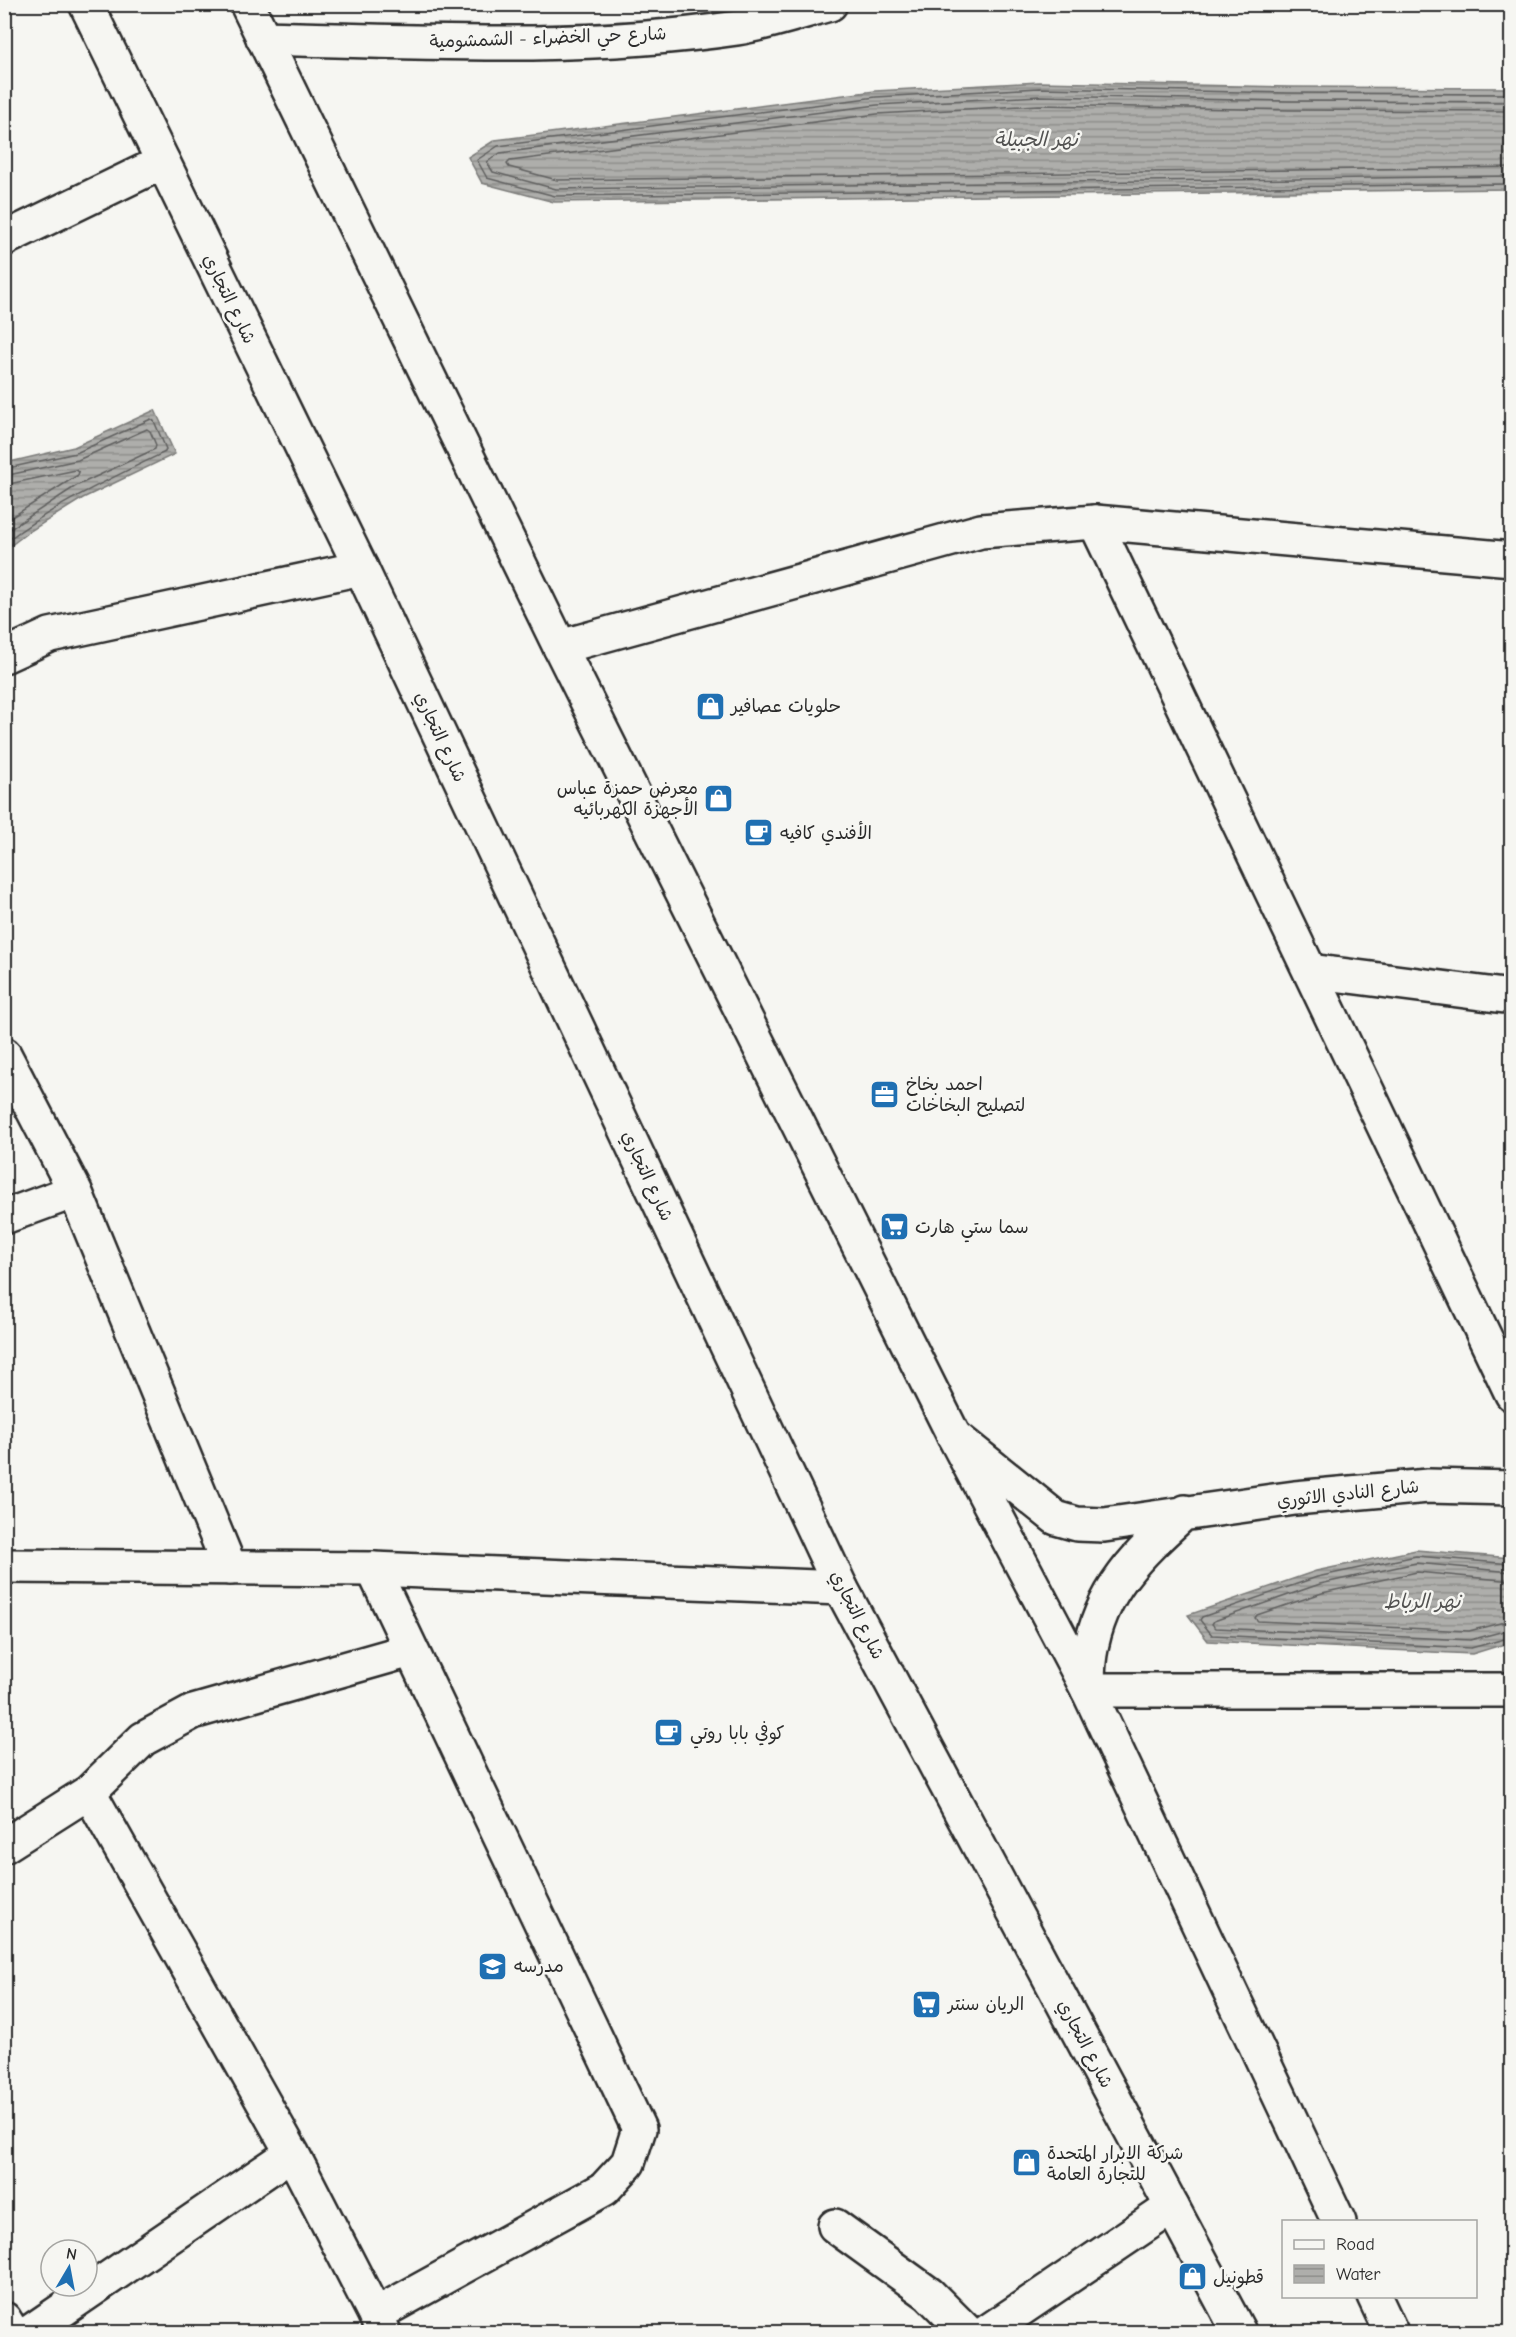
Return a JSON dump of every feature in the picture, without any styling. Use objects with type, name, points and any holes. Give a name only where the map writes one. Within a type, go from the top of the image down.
[{"type":"street","name":"شارع التجاري","points":[[86,4],[360,568],[842,1587],[1239,2332]]},
{"type":"street","points":[[247,4],[560,647],[954,1436],[1088,1690],[1338,2220]]},
{"type":"street","name":"شارع حي الخضراء - الشمشومية","points":[[263,38],[450,43],[631,39],[739,27],[830,4]]},
{"type":"street","points":[[4,239],[163,162]]},
{"type":"street","points":[[560,647],[981,531],[1095,522],[1512,559]]},
{"type":"street","points":[[1095,522],[1512,1394]]},
{"type":"street","points":[[4,656],[50,635],[360,568]]},
{"type":"street","points":[[1310,971],[1512,997]]},
{"type":"street","points":[[4,1054],[75,1191],[230,1568]]},
{"type":"street","points":[[4,1217],[75,1191]]},
{"type":"street","name":"شارع النادي الاثوري","points":[[954,1436],[1056,1518],[1077,1524],[1104,1525],[1295,1498],[1428,1486],[1512,1488]]},
{"type":"street","points":[[1088,1690],[1090,1653],[1103,1608],[1120,1578],[1142,1551],[1185,1512]]},
{"type":"street","points":[[4,1566],[373,1569],[842,1587]]},
{"type":"street","points":[[89,1792],[292,2153],[380,2324],[604,2189],[628,2163],[639,2129],[373,1569]]},
{"type":"street","points":[[4,1846],[89,1792],[143,1738],[193,1712],[411,1650]]},
{"type":"street","points":[[1088,1690],[1512,1690]]},
{"type":"street","points":[[30,2332],[292,2153]]},
{"type":"street","points":[[987,2332],[1172,2206]]},
{"type":"street","points":[[835,2226],[929,2294],[967,2332]]},
{"type":"street","points":[[1375,2298],[1391,2332]]},
{"type":"street","points":[[4,2319],[12,2332]]},
{"type":"water","name":"نهر الجبيلة","points":[[1039,82],[1289,87],[1511,88],[1511,189],[554,202],[482,183],[468,157],[495,140],[875,91]]},
{"type":"water","points":[[155,410],[175,454],[83,498],[27,533],[5,550],[5,463],[74,447]]},
{"type":"water","name":"نهر الرباط","points":[[1416,1550],[1511,1558],[1511,1642],[1472,1654],[1208,1641],[1188,1615],[1316,1571]]},
{"type":"place","name":"حلويات عصافير","points":[[710,706]]},
{"type":"place","name":"معرض حمزة عباس الأجهزة الكهربائيه","points":[[719,798]]},
{"type":"place","name":"الأفندي كافيه","points":[[759,833]]},
{"type":"place","name":"احمد بخاخ لتصليح البخاخات","points":[[885,1094]]},
{"type":"place","name":"سما ستي هارت","points":[[894,1227]]},
{"type":"place","name":"كوفي بابا روتي","points":[[669,1733]]},
{"type":"place","name":"مدرسه","points":[[493,1966]]},
{"type":"place","name":"الريان سنتر","points":[[927,2004]]},
{"type":"place","name":"شركة الابرار المتحدة للتجارة العامة","points":[[1026,2163]]},
{"type":"place","name":"قطونيل","points":[[1192,2277]]}]
